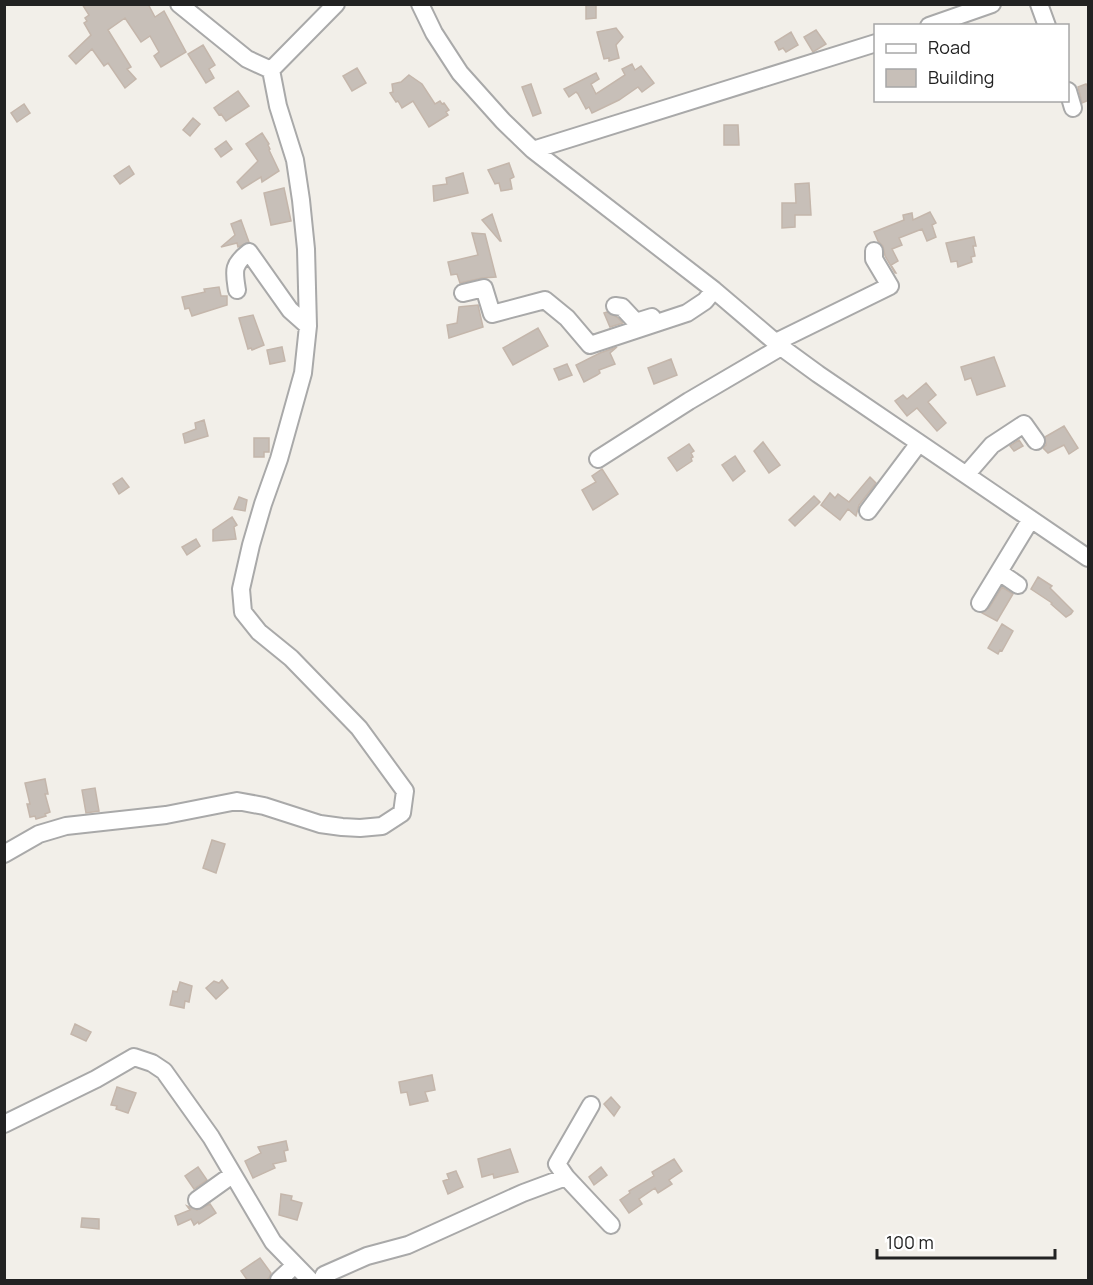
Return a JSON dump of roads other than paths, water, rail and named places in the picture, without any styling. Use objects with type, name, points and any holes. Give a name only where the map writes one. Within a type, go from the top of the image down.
[{"type":"street","points":[[179,4],[247,59],[272,70]]},
{"type":"street","points":[[272,70],[336,4]]},
{"type":"street","points":[[420,4],[434,33],[460,73],[503,121],[533,150],[709,296],[919,443],[1089,558]]},
{"type":"street","points":[[935,24],[992,4]]},
{"type":"street","points":[[1039,4],[1046,24]]},
{"type":"street","points":[[533,150],[874,45]]},
{"type":"street","points":[[4,854],[39,834],[66,826],[166,815],[237,801],[264,806],[320,824],[342,827],[360,828],[382,825],[402,813],[405,791],[359,728],[291,658],[259,632],[243,612],[241,589],[251,545],[262,504],[279,459],[303,373],[308,326],[302,200],[295,160],[278,106],[272,70]]},
{"type":"street","points":[[1069,94],[1073,108]]},
{"type":"street","points":[[598,459],[778,345],[890,286],[874,259],[874,251]]},
{"type":"street","points":[[237,290],[234,270],[239,260],[249,252],[290,310],[308,326]]},
{"type":"street","points":[[463,293],[484,288],[492,314],[545,300],[567,318],[590,345],[687,313],[709,296]]},
{"type":"street","points":[[615,306],[622,307],[636,322],[709,296]]},
{"type":"street","points":[[966,475],[992,445],[1024,424],[1036,441]]},
{"type":"street","points":[[868,511],[919,443]]},
{"type":"street","points":[[980,603],[1031,519]]},
{"type":"street","points":[[999,572],[1018,585]]},
{"type":"street","points":[[4,1124],[96,1079],[135,1057],[152,1063],[164,1071],[211,1137],[273,1242],[310,1281]]},
{"type":"street","points":[[591,1105],[557,1164],[566,1177],[611,1225]]},
{"type":"street","points":[[197,1200],[232,1175]]},
{"type":"street","points":[[322,1281],[324,1275],[367,1256],[408,1245],[523,1193],[566,1177]]},
{"type":"street","points":[[279,1281],[295,1265]]}]
